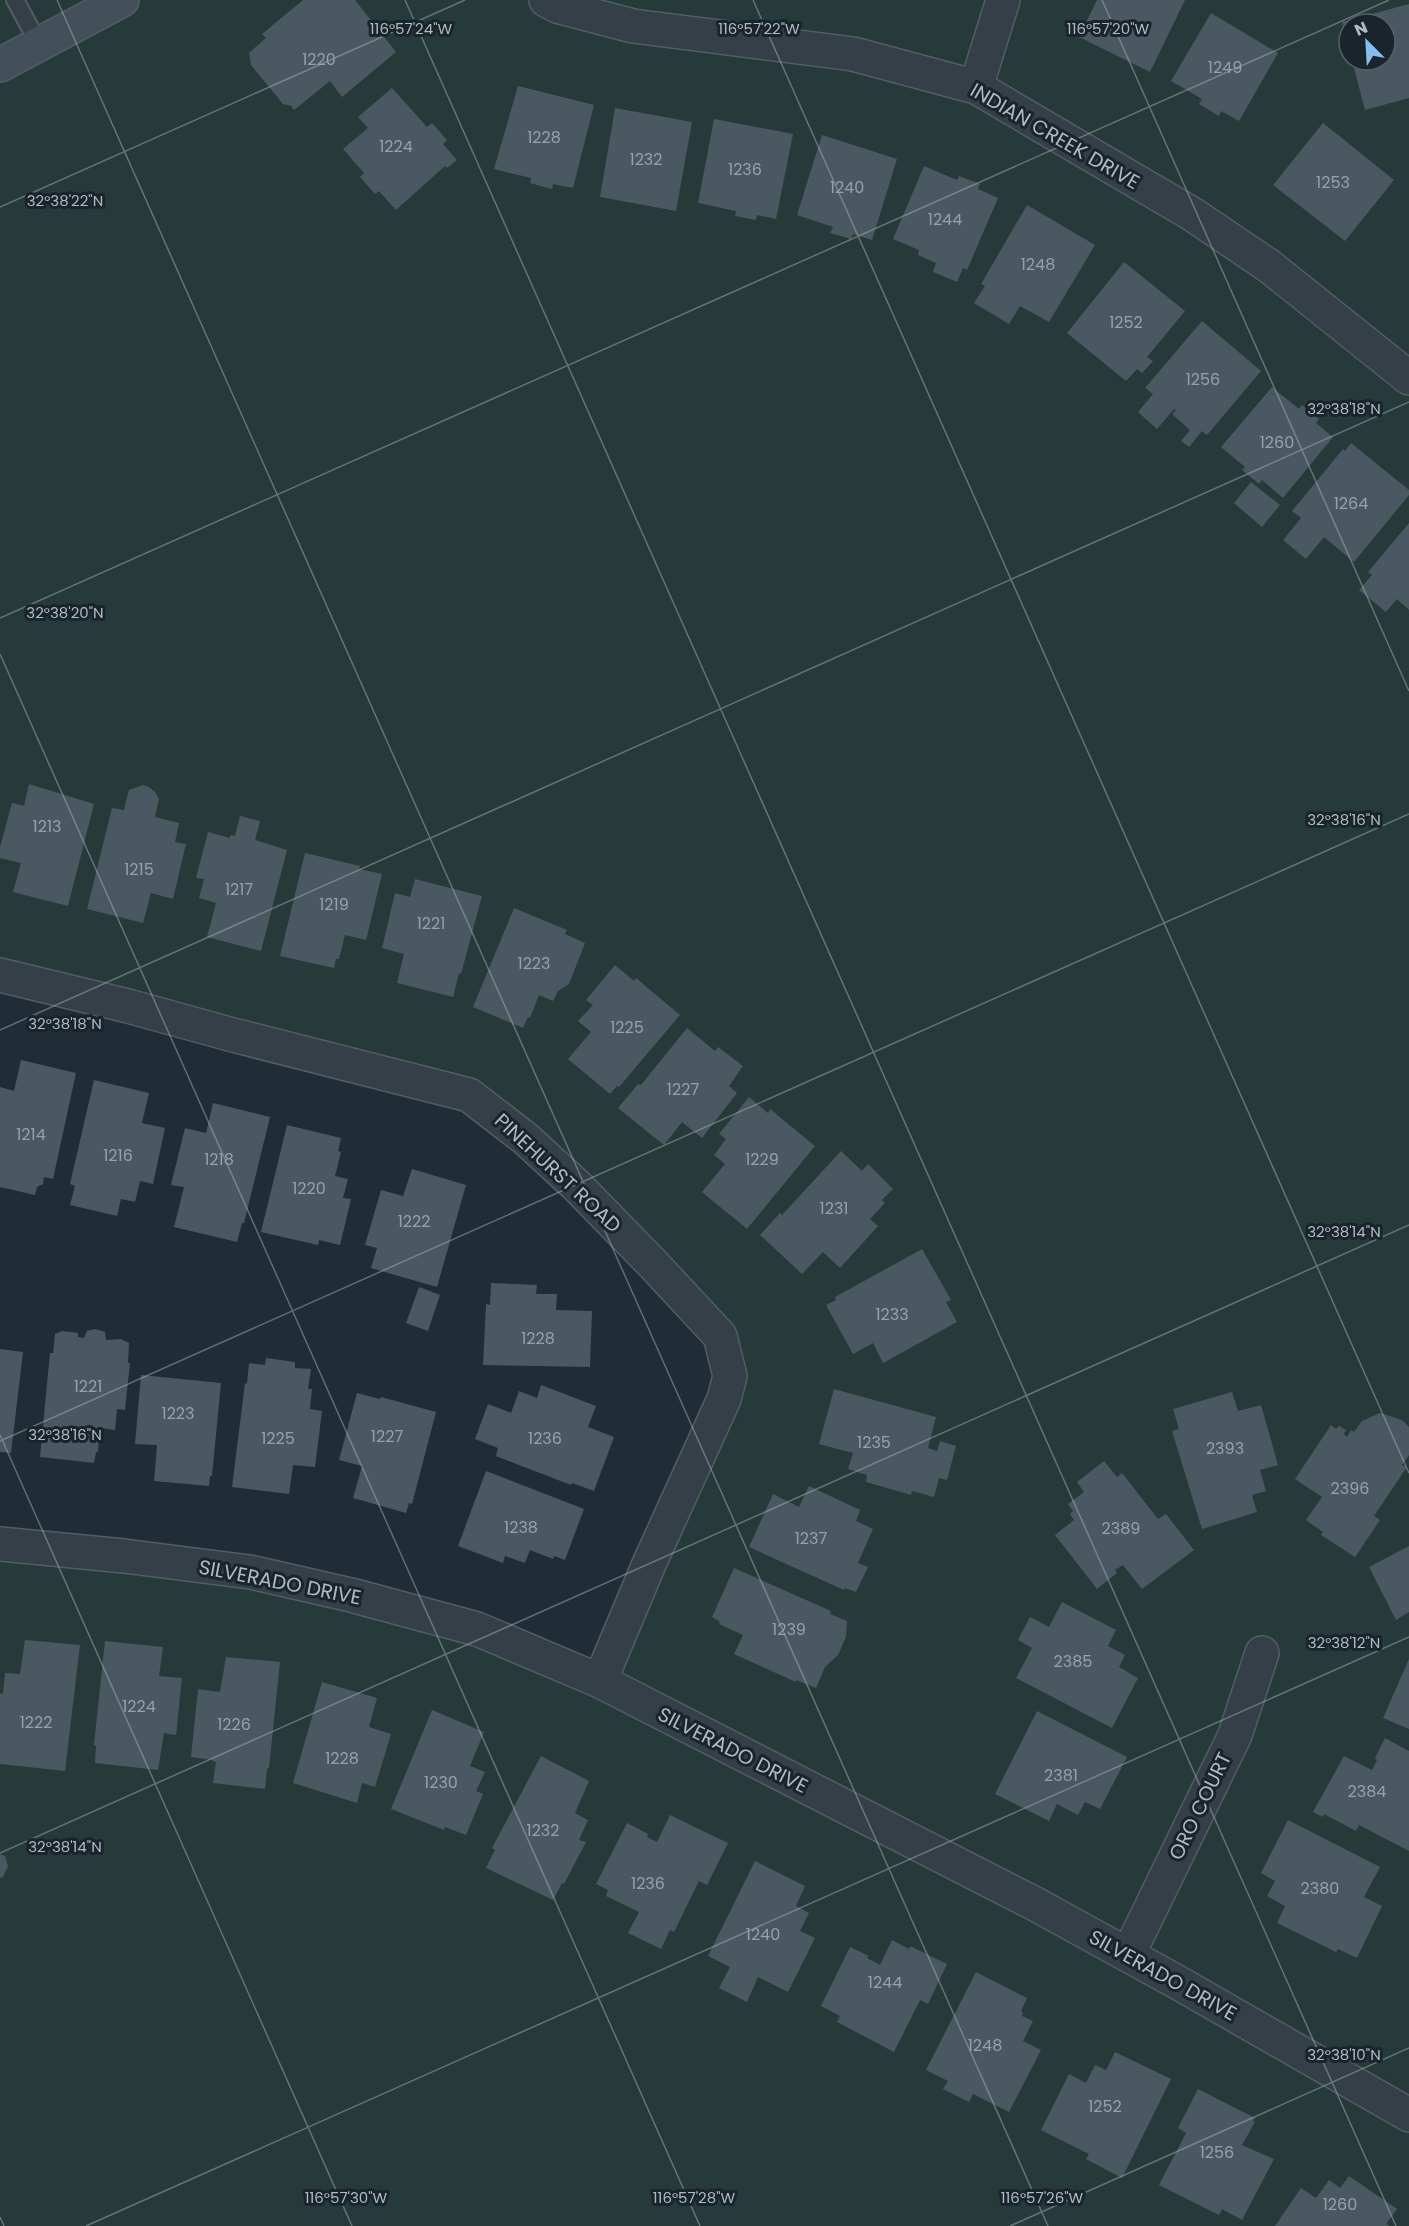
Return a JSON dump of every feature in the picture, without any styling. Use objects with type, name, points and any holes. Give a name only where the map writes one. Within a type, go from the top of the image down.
[{"type":"street","points":[[0,65],[122,0]]},
{"type":"street","name":"INDIAN CREEK DRIVE","points":[[546,0],[557,6],[633,26],[853,54],[976,87],[1201,221],[1269,266],[1407,373]]},
{"type":"street","points":[[976,87],[1003,0]]},
{"type":"street","name":"PINEHURST ROAD","points":[[0,975],[469,1095],[526,1139],[578,1187],[720,1336],[730,1376],[724,1399],[649,1564],[600,1681]]},
{"type":"street","name":"SILVERADO DRIVE","points":[[0,1544],[124,1556],[250,1572],[351,1595],[477,1629],[600,1681],[1036,1905],[1409,2115]]},
{"type":"street","name":"ORO COURT","points":[[1128,1955],[1235,1735],[1262,1653]]},
{"type":"lane","points":[[15,0],[39,44]]},
{"type":"green space","points":[[0,0],[1409,0],[1409,2226],[0,2226],[0,1544],[268,1574],[600,1683],[727,1360],[480,1098],[0,972]]},
{"type":"building","points":[[303,0],[355,0],[396,52],[342,97],[330,81],[294,110],[291,106],[283,104],[251,65],[249,53],[266,38],[262,34]]},
{"type":"building","points":[[1097,0],[1185,0],[1150,72],[1079,37]]},
{"type":"building","points":[[1409,4],[1409,98],[1365,110],[1355,72],[1397,72],[1397,12],[1379,12]]},
{"type":"building","points":[[1211,13],[1278,53],[1239,121],[1221,111],[1219,116],[1199,104],[1202,99],[1171,81]]},
{"type":"building","points":[[518,86],[594,105],[573,188],[553,184],[552,189],[530,183],[531,178],[494,169]]},
{"type":"building","points":[[392,88],[427,127],[432,123],[447,140],[443,144],[457,160],[447,168],[445,166],[396,210],[379,191],[375,194],[360,177],[364,173],[343,149],[368,128],[358,117]]},
{"type":"building","points":[[615,108],[692,122],[676,211],[600,197]]},
{"type":"building","points":[[714,119],[793,134],[776,219],[757,215],[756,220],[735,216],[736,211],[698,203]]},
{"type":"building","points":[[1323,123],[1394,180],[1345,241],[1273,185]]},
{"type":"building","points":[[822,135],[897,159],[872,240],[853,234],[851,239],[830,233],[833,227],[797,215]]},
{"type":"building","points":[[924,166],[957,180],[959,176],[980,184],[978,189],[998,198],[967,270],[963,268],[957,282],[933,272],[936,263],[918,255],[919,250],[893,239]]},
{"type":"building","points":[[1027,205],[1095,245],[1049,322],[1020,306],[1009,324],[974,303],[985,286],[981,284]]},
{"type":"building","points":[[1124,262],[1185,311],[1147,357],[1153,361],[1142,373],[1137,369],[1126,381],[1067,333]]},
{"type":"building","points":[[1202,321],[1261,371],[1207,435],[1202,431],[1189,447],[1181,441],[1190,430],[1172,414],[1176,410],[1174,409],[1157,429],[1138,412],[1153,394],[1145,388]]},
{"type":"building","points":[[1272,387],[1299,409],[1302,405],[1319,419],[1316,423],[1333,437],[1283,498],[1262,480],[1259,484],[1242,470],[1245,467],[1221,447]]},
{"type":"building","points":[[1351,443],[1409,490],[1409,495],[1354,562],[1324,537],[1306,559],[1283,540],[1301,518],[1292,511],[1343,449],[1345,451]]},
{"type":"building","points":[[1251,482],[1280,505],[1262,527],[1234,503]]},
{"type":"building","points":[[1409,523],[1409,610],[1397,599],[1386,612],[1359,590],[1372,575],[1368,572]]},
{"type":"building","points":[[29,784],[94,804],[68,906],[13,892],[21,863],[0,858],[0,847],[12,803],[24,806]]},
{"type":"building","points":[[143,785],[155,792],[159,799],[155,817],[179,823],[175,842],[186,844],[173,899],[151,893],[143,923],[87,909],[112,808],[124,810],[129,790]]},
{"type":"building","points":[[240,816],[260,821],[255,840],[287,850],[261,951],[207,937],[216,903],[199,898],[204,879],[196,878],[208,832],[230,838],[230,835],[235,836]]},
{"type":"building","points":[[305,853],[360,866],[359,869],[382,874],[366,940],[345,935],[339,959],[336,959],[334,968],[280,956]]},
{"type":"building","points":[[415,879],[482,896],[453,997],[397,983],[404,954],[382,948],[395,893],[410,897]]},
{"type":"building","points":[[514,908],[567,930],[565,934],[585,943],[569,984],[558,991],[553,1001],[539,995],[530,1018],[528,1017],[523,1028],[473,1007]]},
{"type":"building","points":[[615,965],[634,981],[636,978],[680,1015],[619,1087],[617,1086],[610,1094],[568,1059],[591,1032],[578,1021],[593,1005],[586,1000]]},
{"type":"building","points":[[687,1028],[715,1051],[718,1047],[743,1066],[729,1086],[737,1093],[702,1138],[682,1122],[664,1145],[618,1108],[638,1084],[641,1085]]},
{"type":"building","points":[[21,1060],[76,1073],[53,1179],[44,1177],[43,1184],[37,1187],[35,1195],[0,1187],[0,1087],[14,1091]]},
{"type":"building","points":[[94,1080],[149,1093],[142,1123],[165,1128],[153,1184],[140,1181],[135,1202],[121,1199],[117,1216],[70,1205],[75,1186],[70,1184]]},
{"type":"building","points":[[749,1097],[768,1113],[770,1109],[815,1146],[747,1229],[702,1192],[725,1164],[714,1155],[726,1139],[719,1134]]},
{"type":"building","points":[[213,1103],[270,1117],[244,1223],[242,1223],[237,1242],[174,1227],[184,1187],[171,1185],[185,1128],[206,1133]]},
{"type":"building","points":[[287,1125],[341,1138],[338,1151],[341,1152],[335,1176],[348,1179],[343,1198],[351,1199],[340,1245],[319,1240],[318,1245],[261,1232]]},
{"type":"building","points":[[841,1151],[862,1171],[868,1164],[893,1189],[882,1200],[885,1203],[870,1219],[878,1226],[840,1268],[823,1252],[802,1274],[760,1235],[780,1213],[782,1215]]},
{"type":"building","points":[[412,1169],[466,1185],[437,1287],[371,1268],[377,1248],[365,1245],[381,1190],[403,1196]]},
{"type":"building","points":[[922,1249],[951,1300],[946,1302],[957,1322],[883,1363],[873,1343],[853,1354],[826,1305],[836,1300],[835,1297]]},
{"type":"building","points":[[491,1283],[537,1285],[536,1294],[557,1294],[556,1310],[592,1311],[590,1367],[483,1365],[486,1304],[490,1305]]},
{"type":"building","points":[[419,1287],[440,1295],[428,1331],[406,1323]]},
{"type":"building","points":[[95,1329],[105,1332],[106,1340],[121,1339],[129,1343],[128,1363],[130,1363],[125,1410],[117,1409],[115,1430],[100,1428],[98,1452],[96,1452],[94,1463],[40,1457],[50,1353],[53,1353],[55,1334],[62,1331],[78,1333],[78,1337],[84,1338],[87,1331]]},
{"type":"building","points":[[0,1349],[23,1352],[11,1453],[0,1452]]},
{"type":"building","points":[[266,1358],[295,1362],[295,1368],[311,1369],[308,1389],[312,1389],[310,1409],[322,1411],[315,1467],[293,1465],[289,1494],[232,1487],[249,1363],[265,1365]]},
{"type":"building","points":[[141,1375],[221,1383],[212,1476],[210,1476],[209,1486],[154,1481],[157,1445],[135,1444]]},
{"type":"building","points":[[541,1385],[596,1406],[588,1427],[614,1437],[594,1491],[572,1483],[571,1485],[496,1456],[498,1448],[475,1439],[488,1404],[511,1413],[519,1391],[537,1398]]},
{"type":"building","points":[[834,1389],[936,1417],[928,1448],[937,1451],[940,1441],[956,1446],[947,1480],[939,1478],[934,1497],[912,1491],[911,1495],[866,1482],[867,1475],[848,1469],[853,1453],[819,1444]]},
{"type":"building","points":[[1232,1392],[1238,1411],[1261,1405],[1278,1465],[1260,1470],[1266,1491],[1252,1495],[1257,1512],[1202,1529],[1172,1431],[1179,1429],[1173,1409]]},
{"type":"building","points":[[357,1393],[436,1412],[412,1504],[409,1503],[406,1513],[353,1498],[362,1466],[339,1460]]},
{"type":"building","points":[[1380,1413],[1402,1420],[1409,1427],[1409,1455],[1402,1465],[1407,1467],[1374,1516],[1380,1520],[1355,1557],[1321,1535],[1323,1532],[1306,1520],[1322,1497],[1295,1479],[1331,1425],[1336,1429],[1339,1426],[1346,1430],[1344,1434],[1347,1437],[1351,1430],[1354,1432],[1362,1421]]},
{"type":"building","points":[[1104,1461],[1117,1477],[1122,1473],[1158,1519],[1166,1514],[1194,1550],[1142,1589],[1123,1565],[1115,1570],[1117,1573],[1097,1589],[1055,1535],[1074,1520],[1070,1514],[1073,1511],[1068,1504],[1084,1492],[1077,1482]]},
{"type":"building","points":[[486,1471],[584,1509],[565,1560],[554,1556],[553,1559],[530,1550],[525,1563],[505,1556],[503,1563],[458,1546]]},
{"type":"building","points":[[809,1486],[860,1510],[856,1521],[873,1529],[858,1563],[868,1567],[856,1592],[845,1588],[844,1590],[749,1547],[773,1494],[799,1507]]},
{"type":"building","points":[[1409,1546],[1409,1612],[1396,1620],[1369,1567]]},
{"type":"building","points":[[734,1568],[831,1611],[830,1614],[847,1621],[846,1637],[838,1655],[825,1667],[816,1688],[796,1680],[796,1682],[734,1654],[743,1635],[719,1624],[720,1622],[712,1617]]},
{"type":"building","points":[[1062,1602],[1116,1630],[1108,1646],[1125,1655],[1119,1667],[1138,1678],[1112,1728],[1016,1678],[1032,1648],[1018,1640],[1030,1617],[1049,1627]]},
{"type":"building","points":[[25,1640],[80,1645],[65,1771],[0,1764],[0,1693],[3,1694],[5,1673],[20,1674]]},
{"type":"building","points":[[105,1641],[163,1647],[159,1676],[182,1678],[176,1735],[164,1733],[158,1770],[95,1763],[96,1746],[94,1745]]},
{"type":"building","points":[[226,1657],[280,1662],[265,1789],[213,1783],[216,1762],[191,1757],[198,1689],[220,1692]]},
{"type":"building","points":[[1409,1659],[1409,1729],[1383,1718]]},
{"type":"building","points":[[322,1682],[377,1698],[369,1727],[391,1734],[375,1787],[362,1783],[357,1803],[293,1783]]},
{"type":"building","points":[[432,1710],[484,1732],[470,1766],[485,1772],[476,1791],[483,1794],[466,1835],[445,1827],[444,1830],[391,1809]]},
{"type":"building","points":[[1037,1711],[1127,1757],[1100,1809],[1085,1802],[1078,1815],[1057,1804],[1049,1821],[995,1794]]},
{"type":"building","points":[[1385,1738],[1409,1751],[1409,1851],[1359,1825],[1356,1831],[1324,1814],[1323,1817],[1313,1812],[1344,1756],[1372,1770]]},
{"type":"building","points":[[541,1756],[589,1781],[575,1813],[588,1820],[579,1840],[586,1842],[553,1900],[486,1868],[495,1850],[492,1848]]},
{"type":"building","points":[[670,1815],[728,1843],[707,1885],[699,1881],[674,1932],[670,1930],[661,1949],[628,1933],[639,1912],[606,1896],[608,1890],[596,1884],[627,1823],[648,1834],[647,1837],[657,1842]]},
{"type":"building","points":[[1288,1820],[1380,1867],[1364,1897],[1382,1906],[1357,1958],[1338,1949],[1336,1952],[1277,1923],[1285,1906],[1267,1896],[1275,1881],[1261,1873]]},
{"type":"building","points":[[0,1854],[5,1856],[8,1866],[3,1877],[0,1878]]},
{"type":"building","points":[[755,1861],[805,1886],[796,1906],[809,1913],[800,1931],[815,1938],[788,1992],[758,1977],[747,2002],[719,1988],[730,1967],[708,1956]]},
{"type":"building","points":[[892,1940],[947,1964],[928,2004],[920,2000],[894,2052],[837,2022],[840,2016],[821,2006],[850,1947],[869,1956],[867,1958],[880,1965]]},
{"type":"building","points":[[976,1972],[1027,1998],[1021,2011],[1022,2016],[1033,2021],[1023,2041],[1041,2050],[1009,2112],[973,2094],[969,2102],[943,2089],[948,2081],[926,2070]]},
{"type":"building","points":[[1115,2052],[1171,2079],[1122,2178],[1086,2159],[1089,2154],[1041,2130],[1069,2074],[1086,2083],[1095,2065],[1106,2070]]},
{"type":"building","points":[[1198,2089],[1255,2118],[1242,2145],[1274,2159],[1242,2220],[1222,2209],[1219,2215],[1159,2185],[1186,2133],[1178,2128]]},
{"type":"building","points":[[1349,2176],[1397,2209],[1386,2224],[1390,2226],[1275,2226],[1301,2188],[1316,2198],[1329,2180],[1340,2188]]}]
